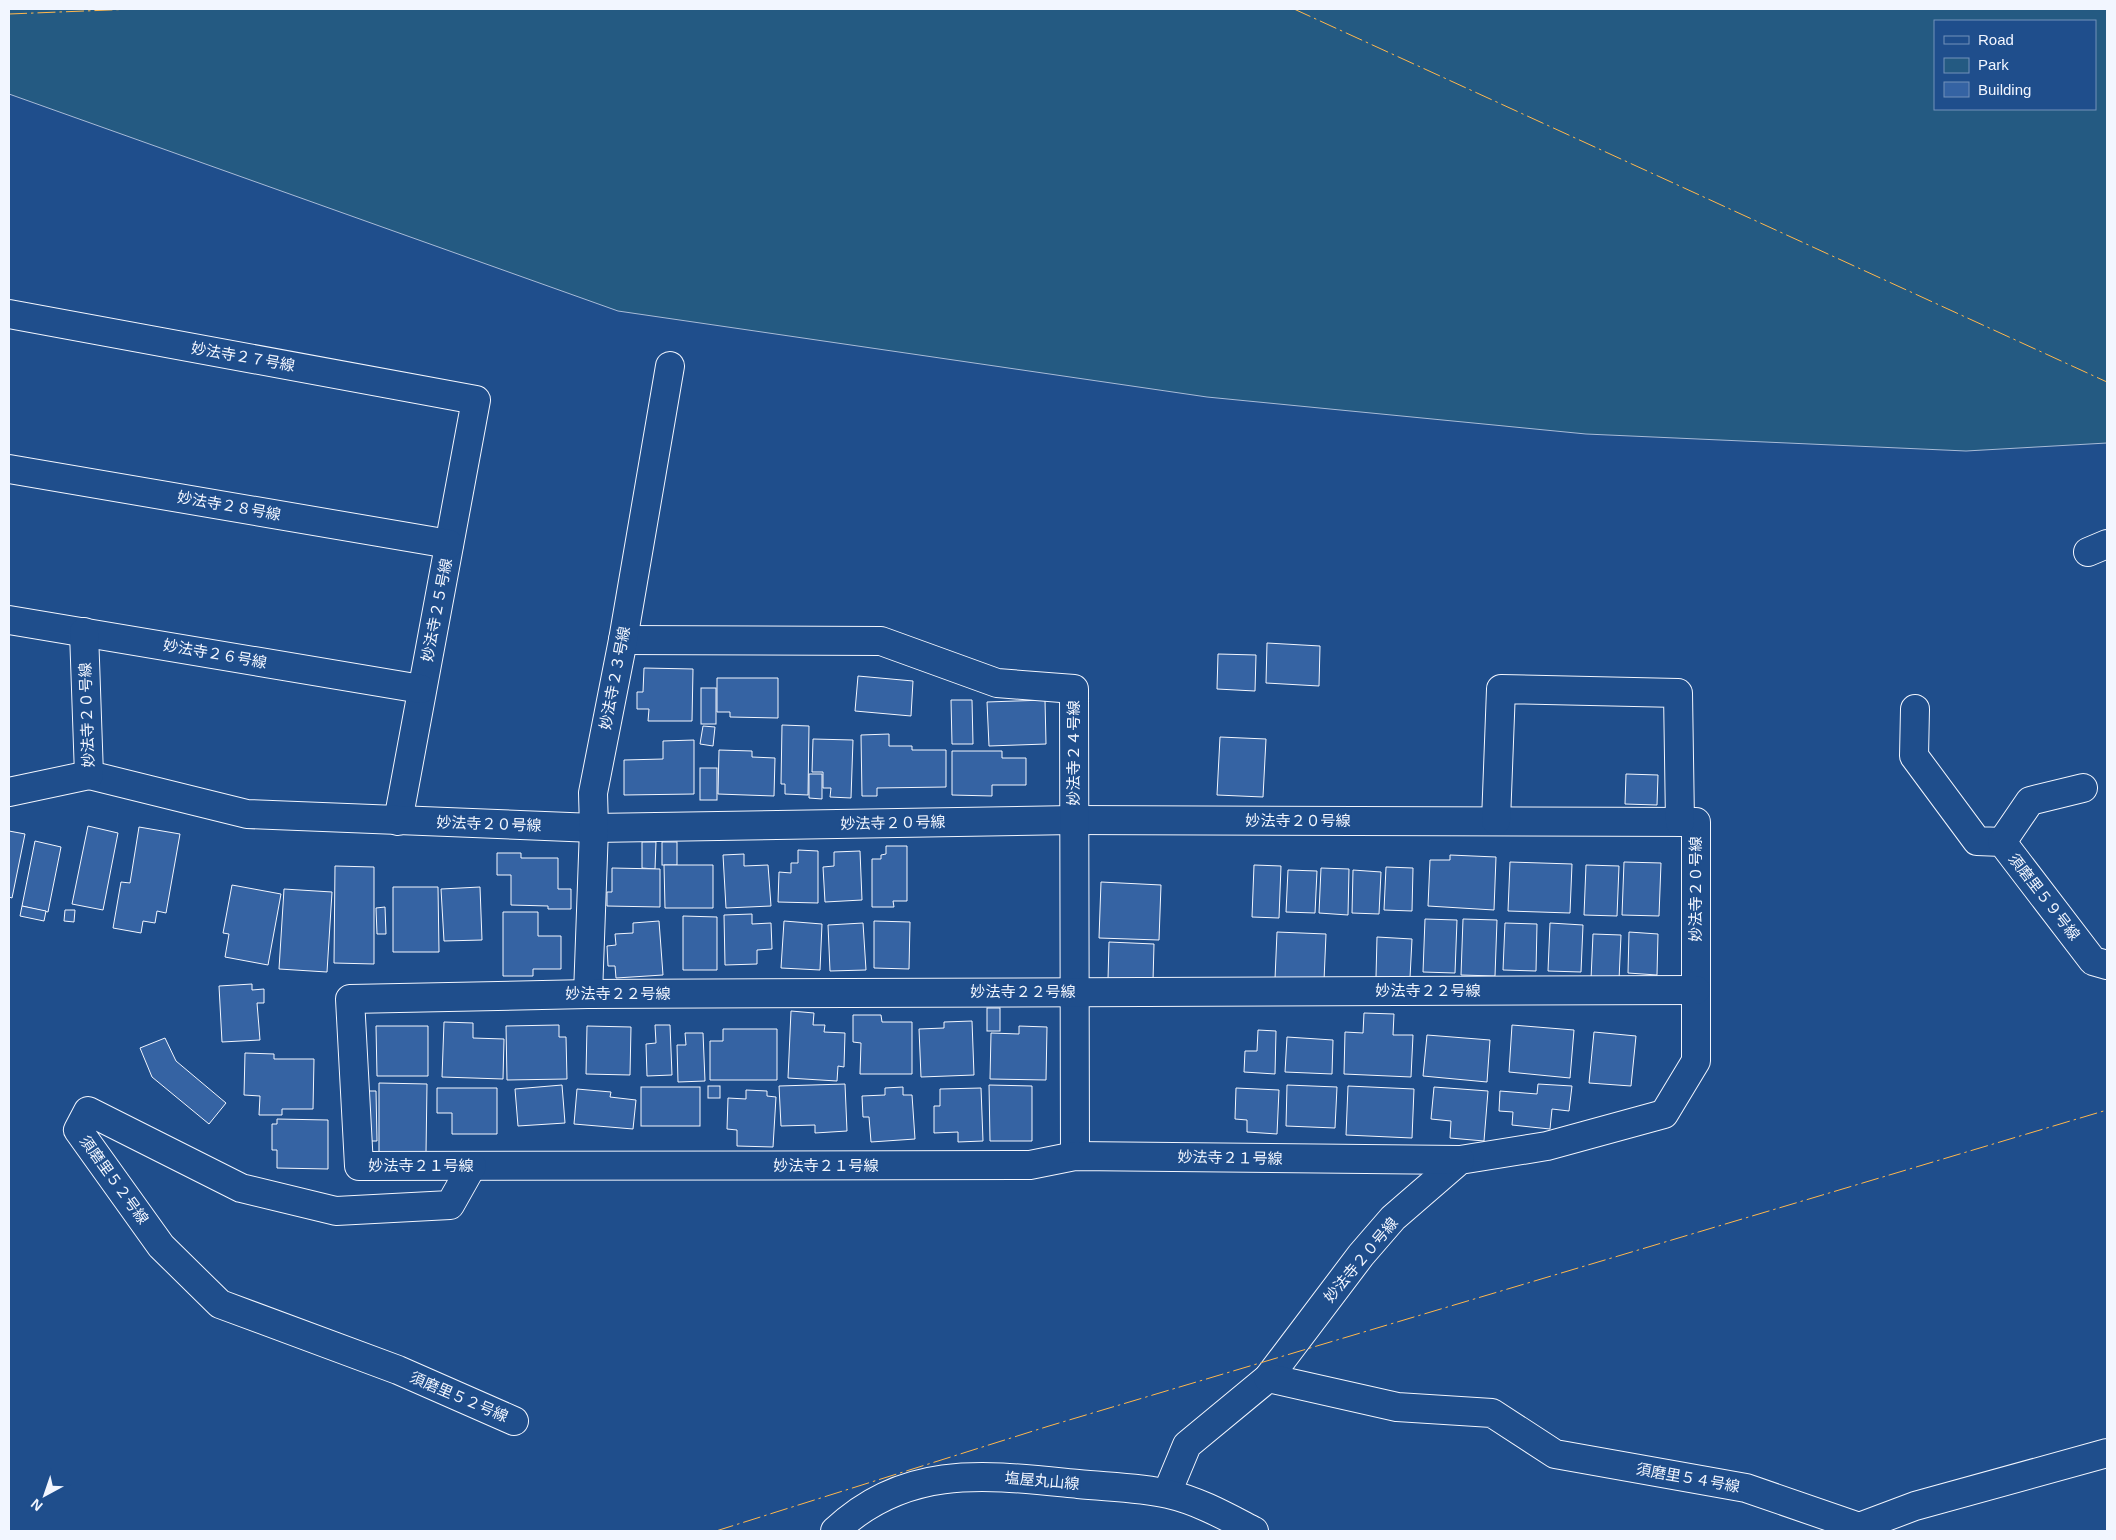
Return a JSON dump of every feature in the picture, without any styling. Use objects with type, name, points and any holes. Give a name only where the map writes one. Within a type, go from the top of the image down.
[{"type":"street","name":"妙法寺２７号線","points":[[9,314],[476,400]]},
{"type":"street","name":"妙法寺２３号線","points":[[588,994],[594,793],[623,640],[670,366]]},
{"type":"street","name":"妙法寺２５号線","points":[[398,821],[476,400]]},
{"type":"street","name":"妙法寺２８号線","points":[[9,469],[450,544]]},
{"type":"street","name":"妙法寺２６号線","points":[[9,620],[421,689]]},
{"type":"street","name":"妙法寺２０号線","points":[[84,632],[89,775],[247,814],[594,828],[1074,820],[1696,822],[1696,1061],[1664,1114],[1546,1146],[1460,1160],[1393,1218],[1361,1255],[1268,1378],[1187,1445],[1167,1493]]},
{"type":"street","name":"妙法寺２４号線","points":[[623,640],[881,640],[997,683],[1074,689],[1075,1156]]},
{"type":"street","points":[[1496,821],[1501,689],[1678,693],[1680,822]]},
{"type":"street","name":"須磨里５９号線","points":[[1915,709],[1914,756],[1977,841],[2002,842],[2094,961],[2107,966]]},
{"type":"street","points":[[9,792],[89,775]]},
{"type":"street","points":[[2002,842],[2030,801],[2083,788]]},
{"type":"street","name":"妙法寺２２号線","points":[[350,999],[588,994],[1696,990]]},
{"type":"street","name":"妙法寺２１号線","points":[[350,999],[358,1166],[1030,1165],[1075,1156],[1460,1160]]},
{"type":"street","name":"須磨里５２号線","points":[[472,1166],[450,1205],[336,1211],[241,1188],[88,1111],[78,1130],[162,1246],[220,1304],[398,1370],[514,1421]]},
{"type":"street","name":"須磨里５４号線","points":[[1268,1378],[1397,1407],[1492,1413],[1555,1454],[1746,1488],[1859,1527],[1915,1506],[2107,1453]]},
{"type":"street","name":"塩屋丸山線","points":[[835,1531],[863,1508],[904,1488],[936,1479],[966,1476],[1050,1481],[1167,1493],[1197,1503],[1254,1531]]},
{"type":"green space","points":[[9,9],[2107,9],[2107,443],[1966,451],[1586,434],[1207,397],[618,311],[9,94]]},
{"type":"building","points":[[1267,643],[1320,646],[1319,686],[1266,683]]},
{"type":"building","points":[[1218,654],[1256,655],[1255,691],[1217,689]]},
{"type":"building","points":[[644,668],[693,669],[692,721],[648,721],[649,709],[637,709],[637,692],[643,692]]},
{"type":"building","points":[[858,676],[913,681],[911,716],[855,711]]},
{"type":"building","points":[[717,678],[778,678],[778,718],[730,717],[730,712],[717,712]]},
{"type":"building","points":[[701,688],[716,688],[716,724],[701,724]]},
{"type":"building","points":[[951,700],[972,700],[973,744],[952,744]]},
{"type":"building","points":[[1045,700],[1046,744],[989,746],[987,702]]},
{"type":"building","points":[[782,725],[809,726],[808,795],[785,794],[785,784],[781,784]]},
{"type":"building","points":[[703,726],[715,727],[713,746],[700,744]]},
{"type":"building","points":[[889,734],[889,746],[912,746],[912,750],[946,750],[946,787],[877,788],[877,796],[862,796],[861,735]]},
{"type":"building","points":[[1220,737],[1266,739],[1263,797],[1217,795]]},
{"type":"building","points":[[813,739],[853,740],[851,798],[830,797],[831,788],[823,788],[823,772],[812,772]]},
{"type":"building","points":[[694,740],[694,794],[624,795],[624,760],[663,759],[663,741]]},
{"type":"building","points":[[719,750],[752,751],[752,757],[775,758],[774,796],[718,794]]},
{"type":"building","points":[[952,751],[1002,751],[1002,758],[1026,758],[1026,785],[992,785],[992,796],[952,795]]},
{"type":"building","points":[[700,768],[717,768],[717,800],[700,800]]},
{"type":"building","points":[[809,774],[822,774],[822,799],[809,798]]},
{"type":"building","points":[[1626,774],[1658,775],[1657,805],[1625,804]]},
{"type":"building","points":[[88,826],[118,833],[103,910],[72,904]]},
{"type":"building","points":[[139,827],[180,834],[166,913],[157,911],[155,923],[143,921],[141,933],[113,928],[121,882],[130,883]]},
{"type":"building","points":[[9,831],[25,834],[12,898],[9,897]]},
{"type":"building","points":[[35,841],[61,847],[48,912],[22,906]]},
{"type":"building","points":[[642,842],[656,842],[655,869],[642,868]]},
{"type":"building","points":[[662,842],[677,842],[677,865],[662,865]]},
{"type":"building","points":[[886,846],[907,846],[907,901],[893,901],[894,907],[872,907],[872,859],[881,859],[881,855],[886,854]]},
{"type":"building","points":[[798,850],[818,851],[818,903],[778,902],[779,872],[791,873],[791,863],[798,863]]},
{"type":"building","points":[[860,851],[862,900],[825,902],[823,867],[834,866],[834,852]]},
{"type":"building","points":[[497,853],[521,853],[521,858],[558,858],[558,889],[571,889],[571,909],[548,909],[548,906],[511,905],[511,875],[497,875]]},
{"type":"building","points":[[744,854],[744,866],[768,865],[771,906],[726,908],[723,855]]},
{"type":"building","points":[[1450,855],[1496,857],[1494,910],[1428,906],[1430,860],[1450,860]]},
{"type":"building","points":[[1510,862],[1572,864],[1570,913],[1508,911]]},
{"type":"building","points":[[1624,862],[1661,863],[1659,916],[1622,915]]},
{"type":"building","points":[[664,865],[713,865],[713,908],[665,908]]},
{"type":"building","points":[[1254,865],[1281,866],[1279,918],[1252,917]]},
{"type":"building","points":[[1586,865],[1619,866],[1617,916],[1584,915]]},
{"type":"building","points":[[335,866],[374,867],[374,964],[334,963]]},
{"type":"building","points":[[1386,867],[1413,868],[1412,911],[1384,910]]},
{"type":"building","points":[[612,868],[660,869],[660,907],[607,906],[607,892],[612,892]]},
{"type":"building","points":[[1321,868],[1349,869],[1348,915],[1319,913]]},
{"type":"building","points":[[1288,870],[1317,871],[1315,913],[1286,912]]},
{"type":"building","points":[[1353,870],[1381,872],[1379,914],[1352,913]]},
{"type":"building","points":[[1101,882],[1161,885],[1159,940],[1099,938]]},
{"type":"building","points":[[232,885],[281,894],[268,965],[225,957],[229,934],[223,933]]},
{"type":"building","points":[[393,887],[438,887],[439,952],[393,952]]},
{"type":"building","points":[[480,887],[482,940],[444,941],[441,889]]},
{"type":"building","points":[[284,889],[332,892],[327,972],[279,969]]},
{"type":"building","points":[[22,906],[46,911],[44,921],[20,916]]},
{"type":"building","points":[[385,907],[386,934],[377,934],[376,908]]},
{"type":"building","points":[[65,910],[75,910],[74,922],[64,921]]},
{"type":"building","points":[[503,912],[538,912],[538,936],[561,936],[561,969],[533,969],[533,976],[503,976]]},
{"type":"building","points":[[752,914],[752,924],[771,923],[772,949],[757,950],[757,964],[725,965],[724,915]]},
{"type":"building","points":[[683,916],[717,917],[717,970],[683,970]]},
{"type":"building","points":[[1425,919],[1457,920],[1455,973],[1423,972]]},
{"type":"building","points":[[1463,919],[1497,920],[1495,976],[1461,975]]},
{"type":"building","points":[[659,921],[663,975],[616,978],[615,966],[608,966],[607,946],[616,945],[615,934],[633,933],[633,923]]},
{"type":"building","points":[[784,921],[822,924],[820,970],[781,968]]},
{"type":"building","points":[[874,921],[910,922],[909,969],[874,968]]},
{"type":"building","points":[[863,923],[866,970],[830,971],[828,925]]},
{"type":"building","points":[[1505,923],[1537,924],[1536,971],[1503,970]]},
{"type":"building","points":[[1550,923],[1583,925],[1581,972],[1548,971]]},
{"type":"building","points":[[1277,932],[1326,934],[1324,981],[1275,979]]},
{"type":"building","points":[[1629,932],[1658,934],[1657,975],[1628,973]]},
{"type":"building","points":[[1593,934],[1621,935],[1619,980],[1591,979]]},
{"type":"building","points":[[1377,937],[1412,939],[1410,978],[1376,977]]},
{"type":"building","points":[[1109,942],[1154,944],[1153,981],[1108,979]]},
{"type":"building","points":[[252,984],[252,990],[264,989],[264,1003],[257,1003],[260,1040],[222,1042],[219,986]]},
{"type":"building","points":[[987,1008],[1000,1008],[1000,1031],[987,1031]]},
{"type":"building","points":[[791,1011],[814,1013],[813,1025],[825,1025],[824,1032],[845,1033],[844,1067],[838,1066],[837,1081],[788,1078]]},
{"type":"building","points":[[1364,1013],[1394,1014],[1393,1035],[1413,1035],[1411,1077],[1344,1074],[1345,1032],[1363,1033]]},
{"type":"building","points":[[853,1015],[881,1015],[882,1022],[912,1022],[912,1074],[860,1074],[861,1043],[853,1042]]},
{"type":"building","points":[[972,1021],[974,1075],[921,1077],[919,1029],[944,1028],[944,1022]]},
{"type":"building","points":[[444,1022],[473,1023],[473,1038],[504,1039],[503,1079],[442,1077]]},
{"type":"building","points":[[559,1025],[559,1037],[566,1037],[567,1079],[507,1080],[506,1026]]},
{"type":"building","points":[[655,1025],[670,1025],[672,1075],[647,1076],[646,1044],[656,1043]]},
{"type":"building","points":[[1512,1025],[1574,1030],[1570,1078],[1509,1072]]},
{"type":"building","points":[[376,1026],[428,1026],[428,1076],[377,1076]]},
{"type":"building","points":[[587,1026],[631,1027],[630,1075],[586,1074]]},
{"type":"building","points":[[1019,1026],[1047,1027],[1046,1080],[990,1079],[991,1033],[1019,1034]]},
{"type":"building","points":[[723,1029],[777,1029],[777,1080],[710,1080],[710,1041],[723,1041]]},
{"type":"building","points":[[1258,1030],[1276,1031],[1275,1074],[1244,1072],[1245,1051],[1257,1051]]},
{"type":"building","points":[[1594,1032],[1636,1036],[1631,1086],[1589,1083]]},
{"type":"building","points":[[685,1033],[703,1033],[705,1081],[678,1082],[677,1045],[686,1045]]},
{"type":"building","points":[[1427,1035],[1490,1040],[1487,1082],[1423,1076]]},
{"type":"building","points":[[1287,1037],[1333,1040],[1332,1074],[1285,1072]]},
{"type":"building","points":[[165,1038],[176,1061],[226,1103],[209,1124],[152,1077],[140,1048]]},
{"type":"building","points":[[245,1053],[274,1054],[274,1059],[314,1059],[313,1109],[282,1109],[282,1115],[259,1115],[260,1096],[244,1095]]},
{"type":"building","points":[[379,1083],[427,1084],[426,1153],[379,1152]]},
{"type":"building","points":[[845,1084],[847,1131],[815,1133],[815,1125],[781,1126],[779,1086]]},
{"type":"building","points":[[1538,1084],[1572,1086],[1569,1111],[1552,1109],[1550,1129],[1512,1125],[1513,1112],[1499,1111],[1500,1091],[1537,1094]]},
{"type":"building","points":[[562,1085],[565,1123],[518,1126],[515,1089]]},
{"type":"building","points":[[989,1085],[1032,1086],[1032,1141],[990,1141]]},
{"type":"building","points":[[1287,1085],[1337,1087],[1335,1128],[1286,1126]]},
{"type":"building","points":[[708,1086],[720,1086],[720,1098],[708,1098]]},
{"type":"building","points":[[1348,1086],[1414,1089],[1412,1138],[1346,1135]]},
{"type":"building","points":[[641,1087],[700,1087],[700,1126],[641,1126]]},
{"type":"building","points":[[903,1087],[903,1095],[912,1095],[915,1139],[871,1142],[869,1117],[863,1117],[862,1096],[885,1095],[885,1088]]},
{"type":"building","points":[[1434,1087],[1488,1091],[1484,1141],[1450,1138],[1451,1121],[1431,1119]]},
{"type":"building","points":[[437,1088],[497,1088],[497,1134],[452,1134],[452,1113],[437,1113]]},
{"type":"building","points":[[981,1088],[983,1141],[958,1142],[958,1132],[934,1133],[934,1106],[940,1106],[940,1089]]},
{"type":"building","points":[[1236,1088],[1279,1090],[1277,1134],[1247,1132],[1247,1120],[1235,1119]]},
{"type":"building","points":[[577,1089],[611,1092],[610,1097],[636,1100],[633,1129],[574,1124]]},
{"type":"building","points":[[746,1090],[767,1091],[767,1096],[776,1097],[773,1147],[737,1146],[737,1130],[727,1129],[728,1098],[746,1099]]},
{"type":"building","points":[[365,1091],[376,1091],[377,1141],[365,1141]]},
{"type":"building","points":[[277,1119],[328,1120],[328,1169],[277,1168],[277,1150],[272,1150],[272,1124],[277,1124]]},
{"type":"power","points":[[9,14],[135,9]]},
{"type":"power","points":[[1294,9],[2107,382]]},
{"type":"power","points":[[716,1531],[1049,1426],[2107,1110]]}]
